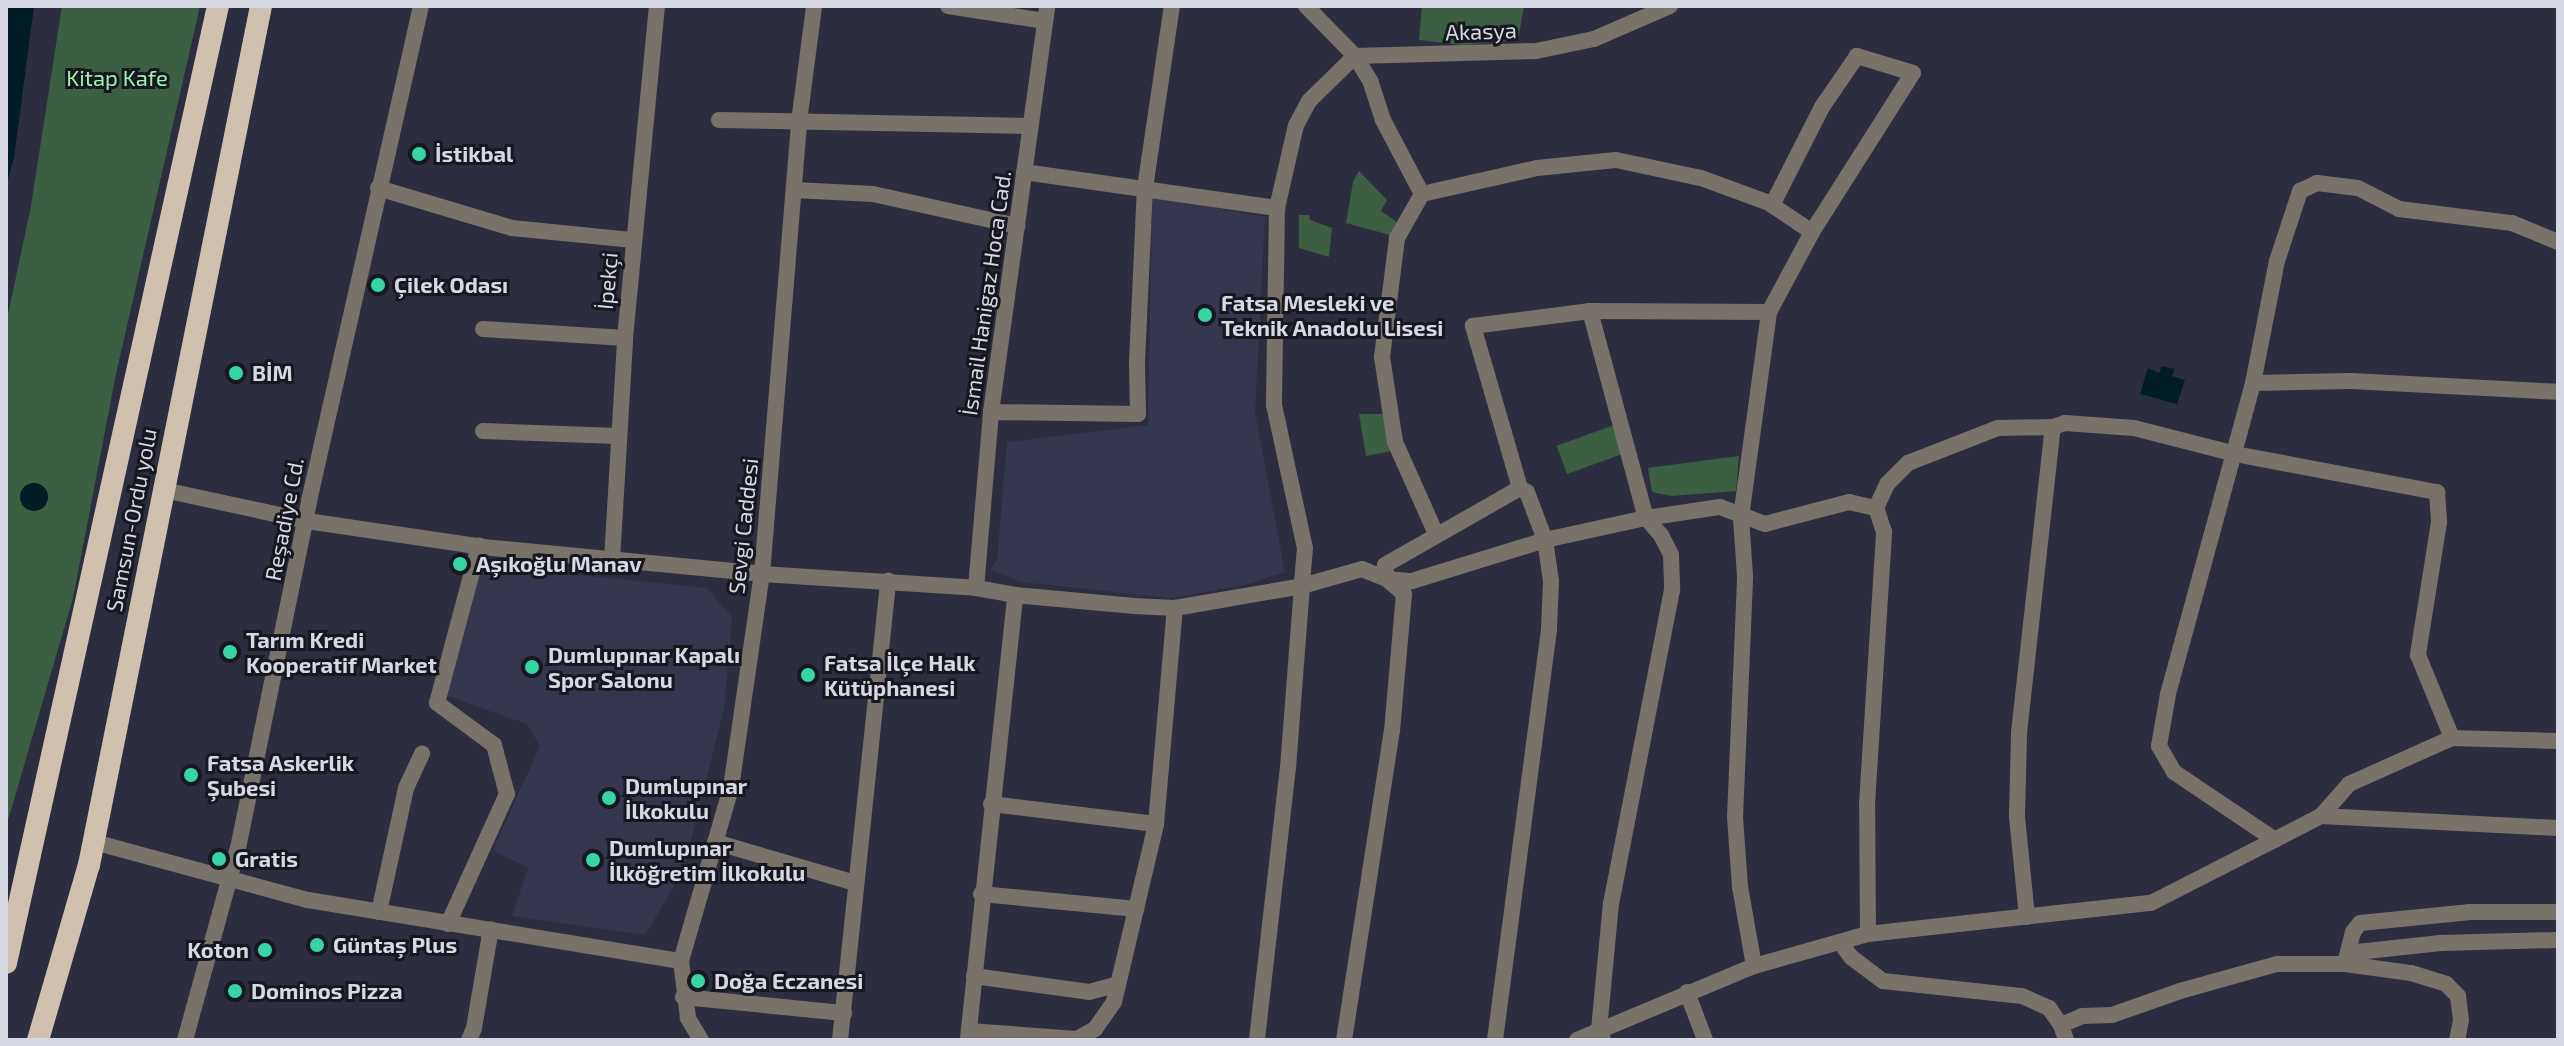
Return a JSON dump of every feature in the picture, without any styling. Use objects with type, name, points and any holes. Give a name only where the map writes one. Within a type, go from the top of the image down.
[{"type":"highway","name":"Samsun-Ordu yolu","points":[[6,963],[218,6]]},
{"type":"highway","name":"Samsun-Ordu yolu","points":[[38,1040],[94,842],[261,6]]},
{"type":"street","name":"Reşadiye Cd.","points":[[185,1040],[230,880],[378,188],[421,6]]},
{"type":"street","name":"İpekçi","points":[[612,560],[617,436],[657,6]]},
{"type":"street","name":"Sevgi Caddesi","points":[[701,1040],[688,1018],[683,997],[681,961],[731,788],[762,574],[799,122],[814,6]]},
{"type":"street","points":[[948,6],[1046,13]]},
{"type":"street","points":[[991,412],[1138,414],[1137,362],[1145,188],[1172,6]]},
{"type":"street","name":"Akasya","points":[[1355,56],[1536,51],[1594,39],[1670,6]]},
{"type":"street","points":[[1310,7],[1355,56],[1371,82],[1383,120],[1422,194]]},
{"type":"street","name":"İsmail Hanigaz Hoca Cad.","points":[[976,588],[991,412],[1046,13]]},
{"type":"street","points":[[1257,1040],[1288,767],[1305,548],[1274,405],[1277,208],[1296,125],[1309,101],[1355,56]]},
{"type":"street","points":[[1754,966],[1740,887],[1735,818],[1745,576],[1741,517],[1769,312],[1812,232],[1913,73],[1857,56],[1822,107],[1772,205]]},
{"type":"street","points":[[719,120],[1030,126]]},
{"type":"street","points":[[1436,534],[1395,442],[1382,357],[1397,238],[1422,194],[1537,168],[1616,160],[1701,178],[1772,205],[1812,232]]},
{"type":"street","points":[[1024,172],[1277,208]]},
{"type":"street","points":[[2275,840],[2174,772],[2159,746],[2168,694],[2253,383],[2277,261],[2300,191],[2317,183],[2358,188],[2399,209],[2512,223],[2558,242]]},
{"type":"street","points":[[378,188],[512,228],[633,240]]},
{"type":"street","points":[[794,190],[873,194],[1017,226]]},
{"type":"street","points":[[1495,1040],[1549,630],[1551,581],[1545,540],[1527,492],[1520,488],[1473,326],[1590,311],[1769,312]]},
{"type":"street","points":[[1590,311],[1646,518],[1661,535],[1671,555],[1672,590],[1611,903],[1601,1034]]},
{"type":"street","points":[[483,329],[625,338]]},
{"type":"street","points":[[2253,383],[2351,381],[2558,392]]},
{"type":"street","points":[[1868,934],[1867,804],[1884,532],[1876,508],[1887,484],[1908,463],[1998,428],[2053,427],[2065,423],[2134,428],[2235,454],[2437,492],[2439,522],[2418,655],[2452,738]]},
{"type":"street","points":[[2027,917],[2017,816],[2019,733],[2053,427]]},
{"type":"street","points":[[483,431],[617,436]]},
{"type":"street","points":[[1344,1040],[1392,731],[1404,594],[1387,579],[1385,565],[1520,488]]},
{"type":"street","points":[[164,490],[307,521],[479,546],[762,574],[976,588],[1015,595],[1175,608],[1302,586],[1362,569],[1387,579],[1412,581],[1545,540],[1646,518],[1720,507],[1765,524],[1849,502],[1876,508]]},
{"type":"street","points":[[448,924],[507,794],[494,745],[437,703],[479,546]]},
{"type":"street","points":[[840,1040],[888,581]]},
{"type":"street","points":[[1015,595],[968,1036],[1077,1039],[1095,1029],[1114,1002],[1156,824],[1175,608]]},
{"type":"street","points":[[1577,1040],[1601,1034],[1687,992],[1754,966],[1868,934],[2151,903],[2321,816],[2349,784],[2452,738],[2558,741]]},
{"type":"street","points":[[379,912],[406,788],[422,754]]},
{"type":"street","points":[[991,804],[1156,824]]},
{"type":"street","points":[[2321,816],[2558,828]]},
{"type":"street","points":[[94,842],[308,900],[681,961]]},
{"type":"street","points":[[715,842],[855,883]]},
{"type":"street","points":[[981,894],[1136,909]]},
{"type":"street","points":[[2347,958],[2353,932],[2360,923],[2470,912],[2558,912]]},
{"type":"street","points":[[469,1040],[491,929]]},
{"type":"street","points":[[1840,942],[1851,957],[1883,981],[2022,996],[2049,1008],[2063,1032],[2082,1016],[2112,1015],[2180,991],[2277,964],[2347,958],[2440,943],[2558,940]]},
{"type":"street","points":[[2347,958],[2446,984],[2458,996],[2461,1020],[2457,1040]]},
{"type":"street","points":[[974,976],[1089,992],[1118,984]]},
{"type":"street","points":[[1687,992],[1705,1040]]},
{"type":"street","points":[[683,997],[844,1013]]},
{"type":"shaded area","points":[[6,6],[34,6],[14,158],[6,186]]},
{"type":"shaded area","name":"Fatsa Mesleki ve Teknik Anadolu Lisesi","points":[[1152,196],[1265,217],[1255,412],[1285,572],[1246,585],[1170,598],[1021,582],[990,569],[997,560],[1007,442],[1148,425]]},
{"type":"shaded area","points":[[2162,366],[2175,369],[2172,376],[2185,380],[2177,404],[2140,394],[2148,368],[2159,373]]},
{"type":"shaded area","points":[[34,483],[44,487],[48,497],[44,507],[34,511],[24,507],[20,497],[24,487]]},
{"type":"shaded area","name":"Dumlupınar İlkokulu","points":[[481,565],[707,588],[732,617],[724,709],[684,869],[645,935],[512,916],[528,868],[493,850],[540,746],[527,724],[447,696]]},
{"type":"green space","name":"Kitap Kafe","points":[[62,6],[200,6],[116,374],[73,598],[6,827],[6,324],[31,206]]},
{"type":"green space","points":[[1422,6],[1524,6],[1518,40],[1462,45],[1419,40]]},
{"type":"green space","points":[[1359,171],[1387,200],[1381,211],[1397,222],[1390,235],[1346,223],[1353,182]]},
{"type":"green space","points":[[1299,215],[1309,215],[1310,220],[1332,228],[1329,257],[1299,248]]},
{"type":"green space","points":[[1359,414],[1383,414],[1391,451],[1366,456]]},
{"type":"green space","points":[[1614,425],[1624,453],[1567,474],[1557,446]]},
{"type":"green space","points":[[1739,456],[1736,491],[1671,496],[1652,492],[1648,468]]},
{"type":"place","name":"İstikbal","points":[[419,154]]},
{"type":"place","name":"Çilek Odası","points":[[378,285]]},
{"type":"place","name":"Fatsa Mesleki ve Teknik Anadolu Lisesi","points":[[1205,315]]},
{"type":"place","name":"BİM","points":[[236,373]]},
{"type":"place","name":"Aşıkoğlu Manav","points":[[460,564]]},
{"type":"place","name":"Tarım Kredi Kooperatif Market","points":[[230,652]]},
{"type":"place","name":"Dumlupınar Kapalı Spor Salonu","points":[[532,667]]},
{"type":"place","name":"Fatsa İlçe Halk Kütüphanesi","points":[[808,675]]},
{"type":"place","name":"Fatsa Askerlik Şubesi","points":[[191,775]]},
{"type":"place","name":"Dumlupınar İlkokulu","points":[[609,798]]},
{"type":"place","name":"Gratis","points":[[219,859]]},
{"type":"place","name":"Dumlupınar İlköğretim İlkokulu","points":[[593,860]]},
{"type":"place","name":"Güntaş Plus","points":[[317,945]]},
{"type":"place","name":"Koton","points":[[265,950]]},
{"type":"place","name":"Doğa Eczanesi","points":[[698,981]]},
{"type":"place","name":"Dominos Pizza","points":[[235,991]]}]
